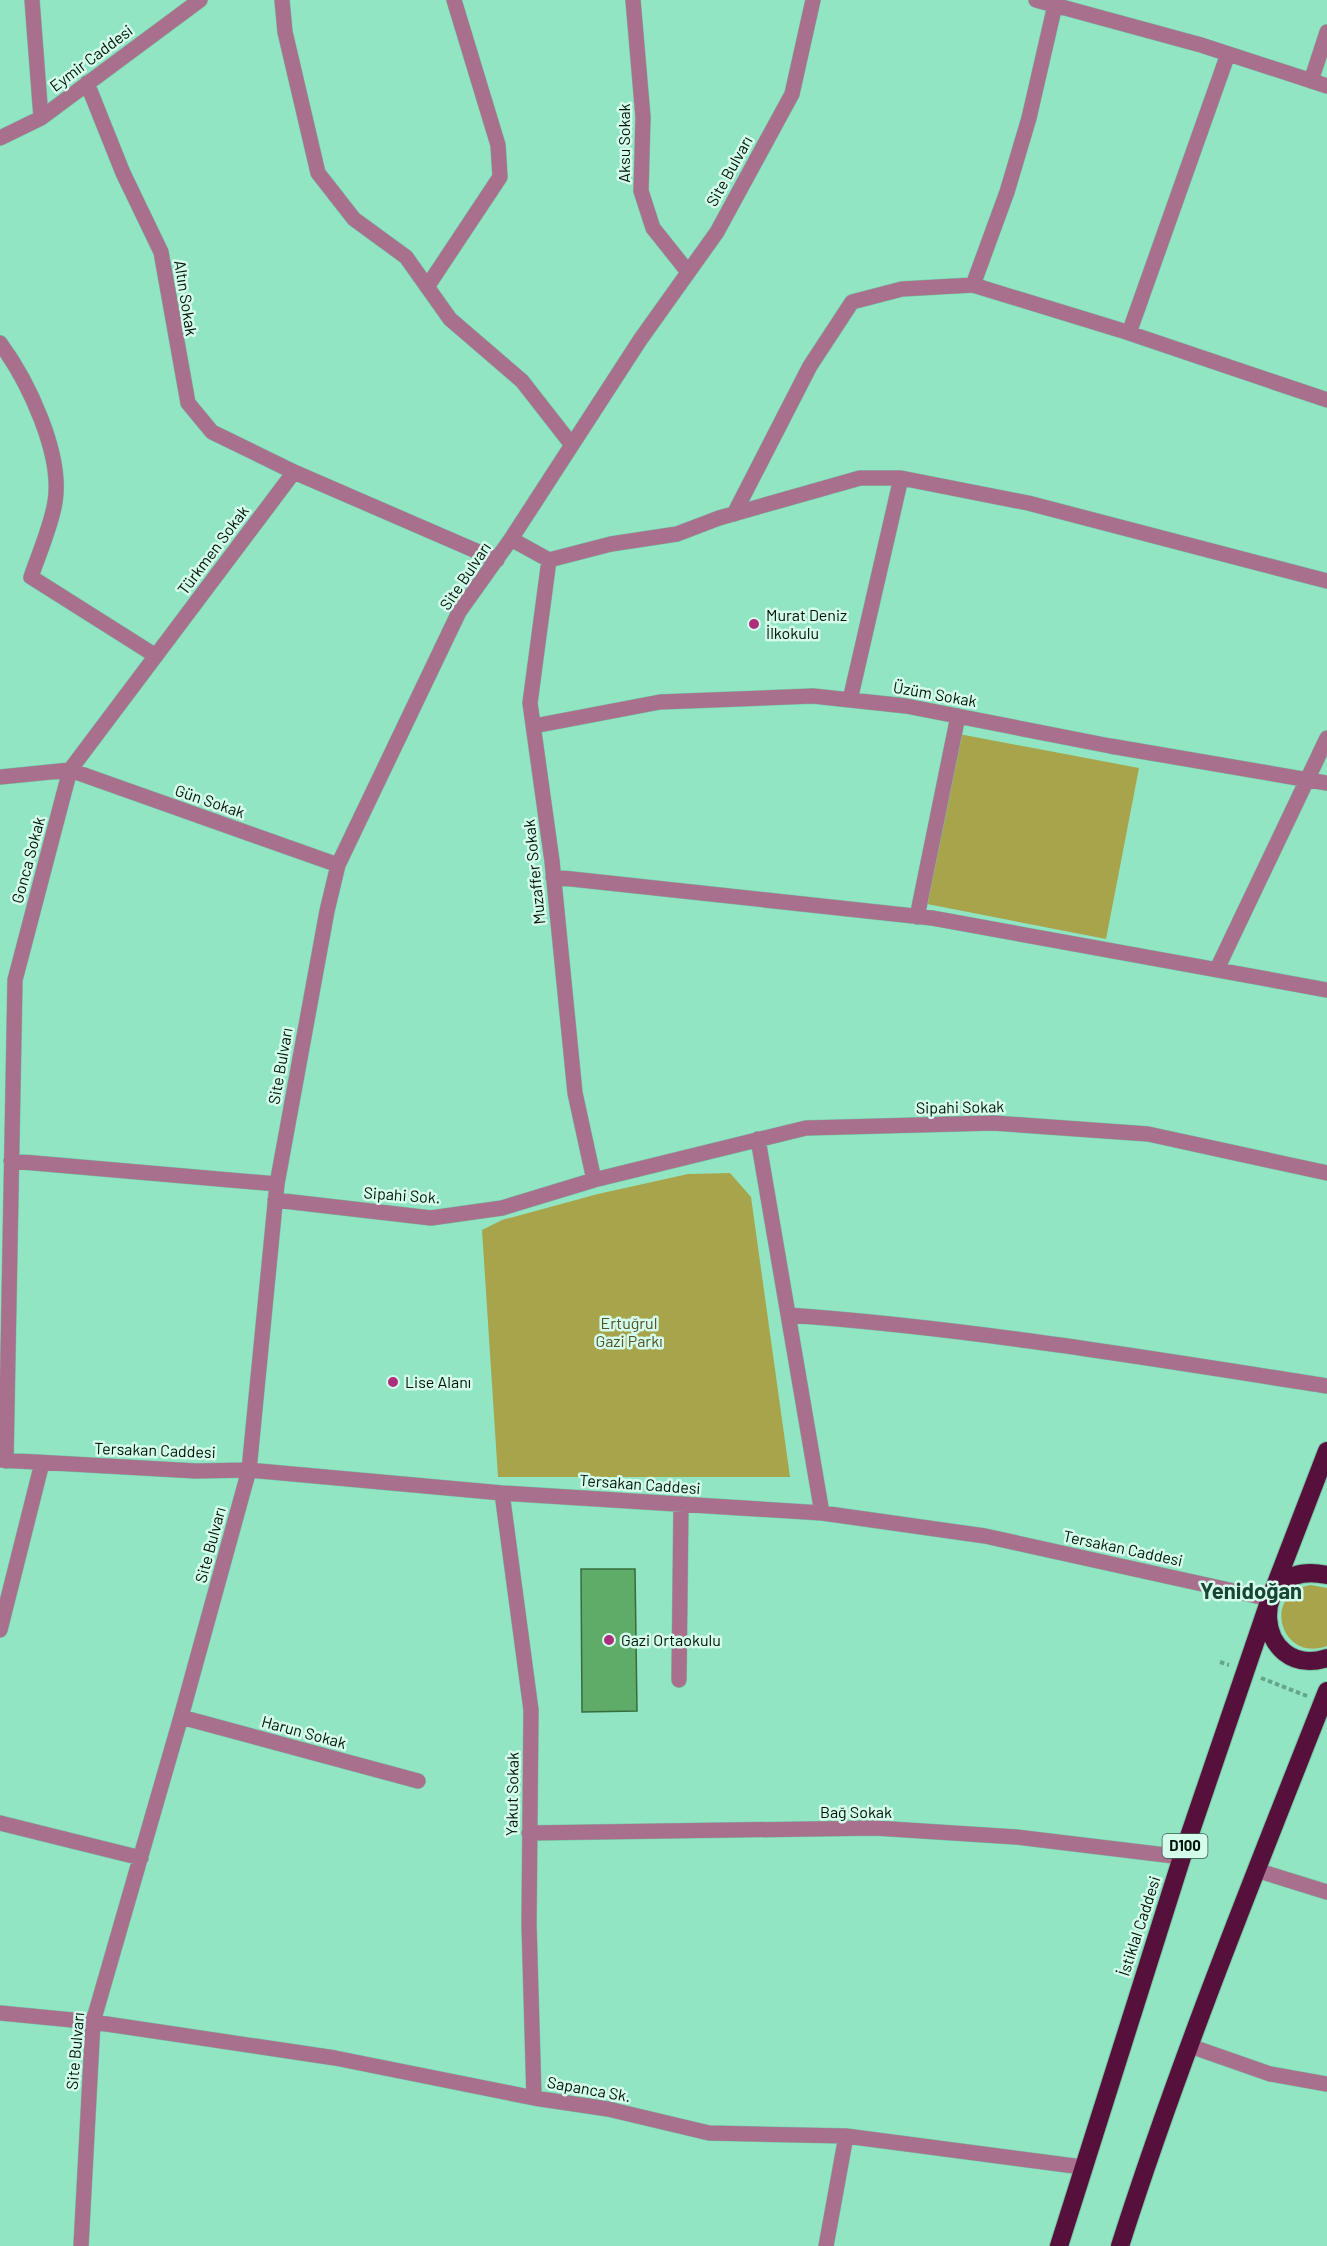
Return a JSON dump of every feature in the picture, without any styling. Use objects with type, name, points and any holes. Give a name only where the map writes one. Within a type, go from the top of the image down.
[{"type":"highway","name":"İstiklal Caddesi","points":[[1059,2246],[1182,1857],[1270,1599],[1327,1451]]},
{"type":"highway","points":[[1327,1575],[1298,1574],[1286,1580],[1270,1599],[1267,1618],[1269,1632],[1277,1645],[1288,1655],[1302,1660],[1327,1658]]},
{"type":"highway","points":[[1120,2246],[1149,2157],[1190,2046],[1325,1696]]},
{"type":"street","points":[[32,0],[41,118]]},
{"type":"street","name":"Eymir Caddesi","points":[[0,138],[41,118],[200,0]]},
{"type":"street","points":[[282,0],[285,32],[318,173],[354,219],[406,257],[450,319],[522,381],[572,445]]},
{"type":"street","points":[[427,287],[500,177],[498,145],[454,0]]},
{"type":"street","name":"Aksu Sokak","points":[[633,0],[643,117],[641,191],[653,228],[688,272]]},
{"type":"street","name":"Site Bulvarı","points":[[81,2246],[93,2022],[182,1717],[249,1470],[277,1184],[327,911],[338,865],[459,612],[511,540],[640,339],[717,232],[792,94],[813,0]]},
{"type":"street","points":[[1036,0],[1228,54],[1327,86]]},
{"type":"street","points":[[973,285],[1008,192],[1029,118],[1055,5]]},
{"type":"street","points":[[1311,81],[1327,32]]},
{"type":"street","points":[[1129,333],[1228,54]]},
{"type":"street","name":"Altın Sokak","points":[[87,83],[123,173],[161,252],[188,403],[212,432],[294,472]]},
{"type":"street","points":[[734,513],[810,366],[852,303],[902,289],[973,285],[1129,333],[1327,400]]},
{"type":"street","points":[[0,343],[38,413],[54,461],[55,502],[31,578],[156,656]]},
{"type":"street","points":[[294,472],[497,560]]},
{"type":"street","name":"Türkmen Sokak","points":[[70,770],[294,472]]},
{"type":"street","points":[[511,540],[549,560],[611,544],[677,534],[734,513],[860,478],[901,478],[1028,503],[1327,580]]},
{"type":"street","points":[[850,700],[901,478]]},
{"type":"street","name":"Muzaffer Sokak","points":[[549,560],[530,703],[553,877],[575,1093],[594,1180]]},
{"type":"street","name":"Üzüm Sokak","points":[[534,726],[660,702],[813,696],[906,706],[1110,746],[1327,783]]},
{"type":"street","points":[[917,917],[958,716]]},
{"type":"street","points":[[1216,969],[1309,780],[1327,738]]},
{"type":"street","points":[[0,777],[70,770]]},
{"type":"street","name":"Gün Sokak","points":[[70,770],[338,865]]},
{"type":"street","name":"Gonca Sokak","points":[[3,1461],[11,1161],[7,1066],[15,980],[70,770]]},
{"type":"street","points":[[553,877],[917,917],[1327,990]]},
{"type":"street","name":"Sipahi Sokak","points":[[594,1180],[806,1128],[993,1123],[1148,1134],[1327,1173]]},
{"type":"street","points":[[759,1139],[822,1513]]},
{"type":"street","points":[[11,1161],[277,1184]]},
{"type":"street","name":"Sipahi Sok.","points":[[275,1200],[431,1218],[502,1208],[594,1180]]},
{"type":"street","points":[[788,1315],[889,1322],[1041,1342],[1327,1386]]},
{"type":"street","name":"Tersakan Caddesi","points":[[3,1461],[196,1471],[249,1470],[502,1493],[822,1513],[985,1536],[1270,1599]]},
{"type":"street","points":[[0,1630],[42,1463]]},
{"type":"street","name":"Yakut Sokak","points":[[502,1493],[531,1710],[529,1833],[534,2098]]},
{"type":"street","points":[[679,1680],[681,1504]]},
{"type":"street","name":"Harun Sokak","points":[[182,1717],[418,1781]]},
{"type":"street","points":[[0,1823],[141,1858]]},
{"type":"street","name":"Bağ Sokak","points":[[529,1833],[875,1828],[1016,1837],[1182,1857]]},
{"type":"street","points":[[1257,1870],[1327,1892]]},
{"type":"street","name":"Sapanca Sk.","points":[[0,2013],[93,2022],[335,2058],[534,2098],[608,2109],[709,2133],[846,2136],[1082,2168]]},
{"type":"street","points":[[1190,2046],[1270,2074],[1327,2084]]},
{"type":"street","points":[[826,2246],[846,2136]]},
{"type":"path","points":[[1220,1662],[1245,1672],[1325,1696]]},
{"type":"green space","points":[[959,734],[1139,768],[1106,939],[927,904]]},
{"type":"green space","name":"Ertuğrul Gazi Parkı","points":[[730,1173],[751,1197],[790,1477],[498,1477],[482,1230],[502,1220],[598,1194],[688,1174]]},
{"type":"green space","points":[[1311,1585],[1327,1588],[1327,1646],[1311,1649],[1298,1645],[1288,1637],[1283,1625],[1282,1613],[1286,1601],[1295,1591]]},
{"type":"building","name":"Gazi Ortaokulu","points":[[581,1569],[635,1569],[637,1711],[582,1712]]},
{"type":"place","name":"Murat Deniz İlkokulu","points":[[754,624]]},
{"type":"place","name":"Lise Alanı","points":[[393,1382]]},
{"type":"place","name":"Gazi Ortaokulu","points":[[609,1640]]},
{"type":"district","name":"Yenidoğan","points":[[1251,1591]]}]
